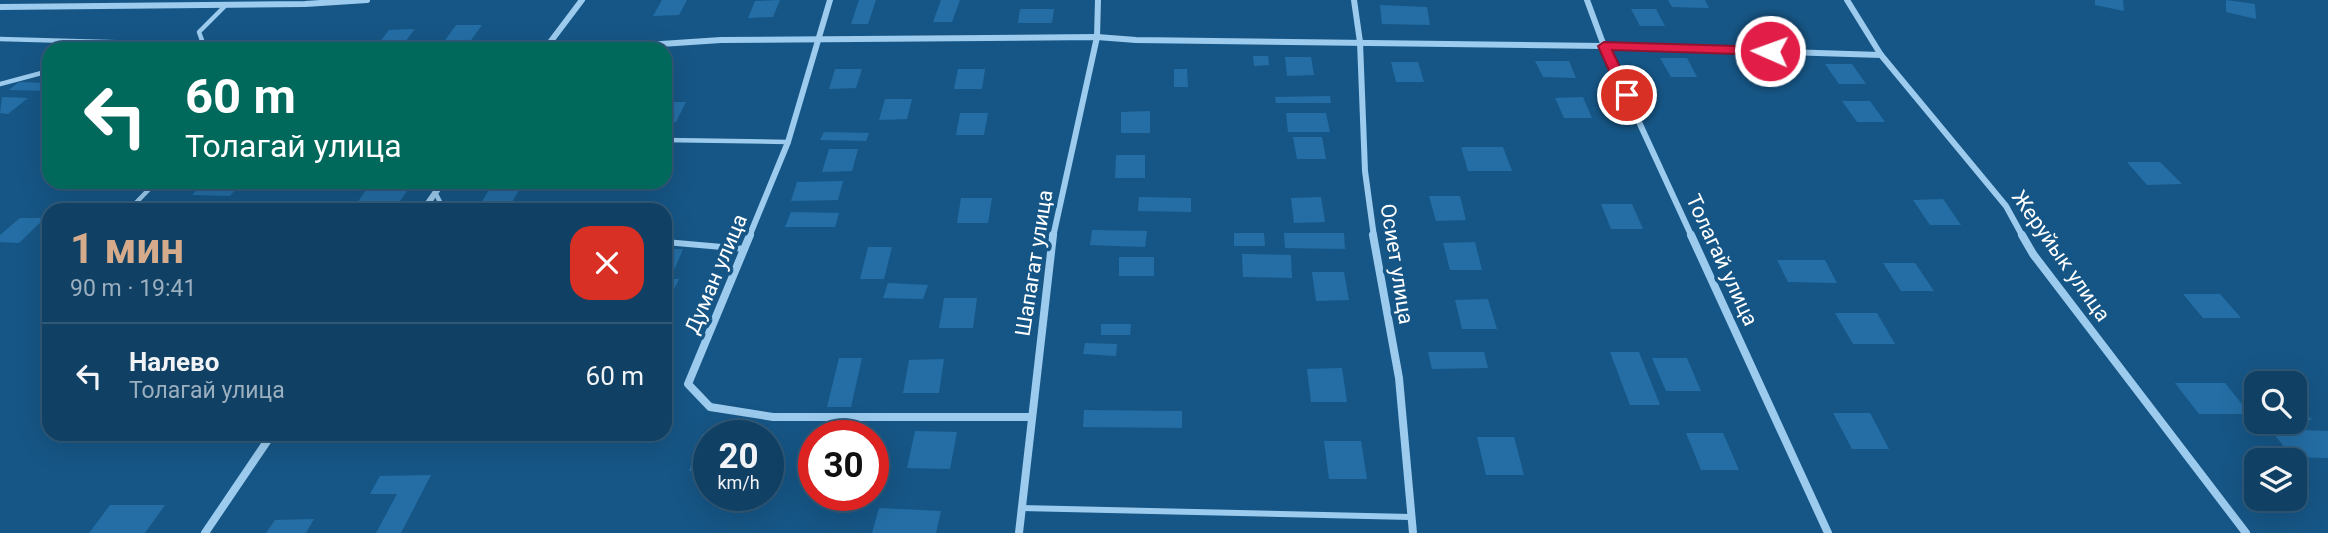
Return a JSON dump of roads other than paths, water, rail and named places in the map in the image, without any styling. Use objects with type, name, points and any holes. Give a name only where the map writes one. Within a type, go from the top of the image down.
[{"type":"street","points":[[0,7],[226,5],[367,0]]},
{"type":"street","points":[[550,42],[582,0]]},
{"type":"street","name":"Думан улица","points":[[831,0],[816,40],[788,142],[688,384],[710,407],[773,417],[1031,416]]},
{"type":"street","name":"Шапагат улица","points":[[1019,533],[1049,255],[1097,37],[1098,0]]},
{"type":"street","name":"Осиет улица","points":[[1354,0],[1360,42],[1365,171],[1378,271],[1399,379],[1413,533]]},
{"type":"street","name":"Толагай улица","points":[[1587,0],[1604,46],[1828,533]]},
{"type":"street","name":"Жеруйык улица","points":[[1847,0],[1881,55],[2006,206],[2033,254],[2246,533]]},
{"type":"street","points":[[672,43],[721,40],[1097,37],[1136,40],[1604,46],[1881,55]]},
{"type":"street","points":[[428,203],[437,189]]},
{"type":"street","points":[[205,533],[267,441]]},
{"type":"lane","points":[[203,42],[199,32],[226,5]]},
{"type":"lane","points":[[0,39],[98,42]]},
{"type":"lane","points":[[0,84],[42,73]]},
{"type":"lane","points":[[672,140],[788,142]]},
{"type":"lane","points":[[136,203],[150,189]]},
{"type":"lane","points":[[435,192],[440,203]]},
{"type":"lane","points":[[672,243],[746,249]]},
{"type":"lane","points":[[1021,508],[1410,517]]}]
